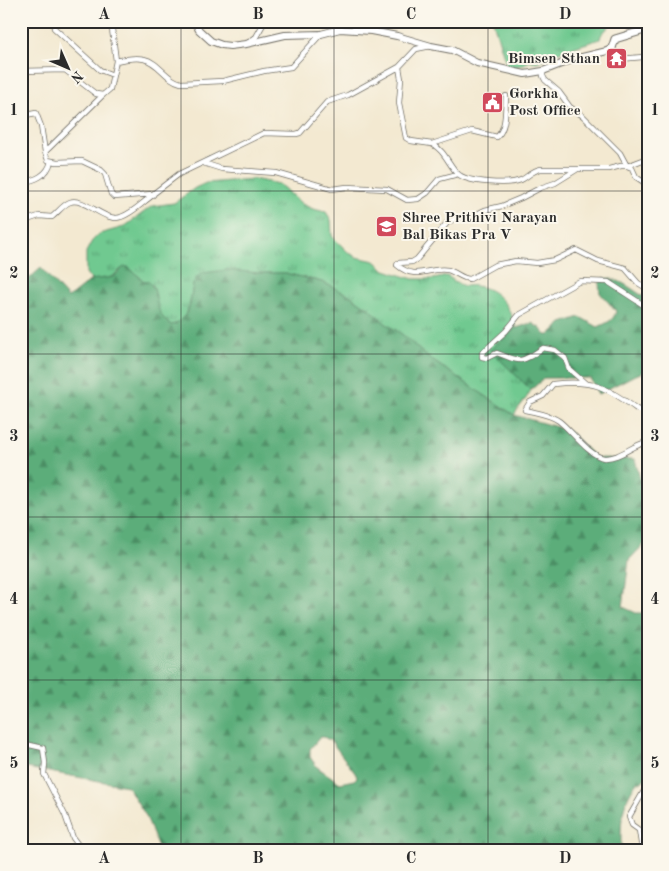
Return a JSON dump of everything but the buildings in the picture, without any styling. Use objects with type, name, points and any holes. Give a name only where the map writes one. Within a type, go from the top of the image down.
[{"type":"main road","points":[[612,48],[615,39],[648,29]]},
{"type":"street","points":[[45,152],[110,89],[116,61],[110,21]]},
{"type":"street","points":[[194,21],[199,30],[210,41],[230,46],[285,35],[321,34],[342,29],[371,31],[452,50],[471,61],[483,65],[525,74],[543,71],[574,58],[607,51],[612,48],[620,59],[643,57],[648,59]]},
{"type":"street","points":[[246,44],[256,37],[265,21]]},
{"type":"street","points":[[337,21],[342,29]]},
{"type":"street","points":[[54,28],[100,70],[114,74]]},
{"type":"street","points":[[116,61],[132,58],[150,61],[175,82],[222,81],[290,67],[321,34]]},
{"type":"street","points":[[21,222],[38,216],[52,216],[68,203],[75,202],[112,218],[120,218],[179,174],[247,140],[264,133],[300,133],[327,102],[348,95],[399,67],[416,49],[431,46]]},
{"type":"street","points":[[399,67],[401,78],[399,102],[406,138],[411,142],[432,144],[472,131],[497,137],[504,125],[506,96]]},
{"type":"street","points":[[21,71],[65,70],[96,94],[103,95]]},
{"type":"street","points":[[543,71],[545,80],[559,92],[570,107],[583,116],[620,153],[627,166],[632,168],[636,177],[648,185]]},
{"type":"street","points":[[21,116],[36,113],[41,126],[48,160],[82,161],[100,170],[105,174],[110,194],[114,197],[153,194]]},
{"type":"street","points":[[432,144],[442,152],[458,174]]},
{"type":"street","points":[[203,163],[222,169],[276,173],[332,189],[346,187],[387,189],[407,200],[418,199],[427,193],[439,179],[458,174],[484,182],[514,182],[523,179],[534,170],[609,169],[627,166],[648,158]]},
{"type":"street","points":[[21,183],[46,173],[51,161]]},
{"type":"street","points":[[576,170],[555,183],[502,206],[485,210],[471,217],[454,219],[447,223],[417,259],[412,262],[397,264],[416,274],[440,269],[470,279],[495,266],[516,261],[537,263],[555,260],[576,250],[598,261],[624,268],[638,283],[648,289]]},
{"type":"street","points":[[585,383],[569,369],[565,358],[555,350],[543,348],[529,358],[517,361],[497,353],[487,358],[482,356],[482,353],[506,331],[519,315],[580,281],[608,282],[648,308]]},
{"type":"street","points":[[648,409],[638,410],[606,388],[572,382],[553,384],[543,396],[530,402],[525,410],[548,415],[558,420],[594,454],[604,458],[614,456],[648,442]]},
{"type":"street","points":[[21,743],[43,748],[44,774],[65,815],[73,838],[82,850]]},
{"type":"street","points":[[642,850],[638,830],[632,824],[629,817],[648,784]]},
{"type":"green space","points":[[493,21],[614,21],[601,35],[600,39],[559,52],[537,62],[531,61],[508,70]]},
{"type":"green space","points":[[253,179],[279,184],[302,204],[326,212],[331,220],[332,236],[348,252],[356,257],[375,261],[385,270],[413,279],[434,279],[447,276],[464,286],[490,290],[502,300],[516,328],[491,350],[531,390],[514,415],[427,357],[371,310],[349,295],[322,282],[285,273],[260,273],[193,284],[188,309],[182,319],[171,325],[159,315],[153,285],[144,281],[128,267],[104,279],[91,280],[86,273],[86,252],[92,241],[99,234],[124,227],[152,206],[174,203],[195,188],[206,183]]},
{"type":"green space","points":[[124,267],[128,267],[144,281],[148,281],[155,291],[158,308],[171,325],[176,324],[187,313],[193,284],[197,277],[203,273],[227,270],[285,273],[322,282],[349,295],[371,310],[427,357],[514,415],[568,430],[596,458],[635,459],[641,483],[648,490],[648,540],[629,560],[623,607],[636,613],[648,613],[648,768],[647,775],[640,783],[637,782],[624,807],[621,850],[159,850],[146,816],[127,786],[21,767],[21,286],[41,268],[68,298],[91,280],[113,277]],"holes":[[[320,737],[331,741],[355,773],[357,777],[354,780],[340,783],[317,767],[310,757],[310,749]]]},
{"type":"green space","points":[[604,278],[616,280],[648,299],[648,370],[598,394],[590,378],[544,378],[531,390],[490,350],[516,328],[532,323],[546,335],[549,335],[562,323],[580,317],[598,327],[609,321],[616,311],[600,293],[599,283]]},
{"type":"place","name":"Bimsen Sthan","points":[[616,58]]},
{"type":"place","name":"Gorkha Post Office","points":[[493,102]]},
{"type":"place","name":"Shree Prithivi Narayan Bal Bikas Pra V","points":[[386,226]]}]
